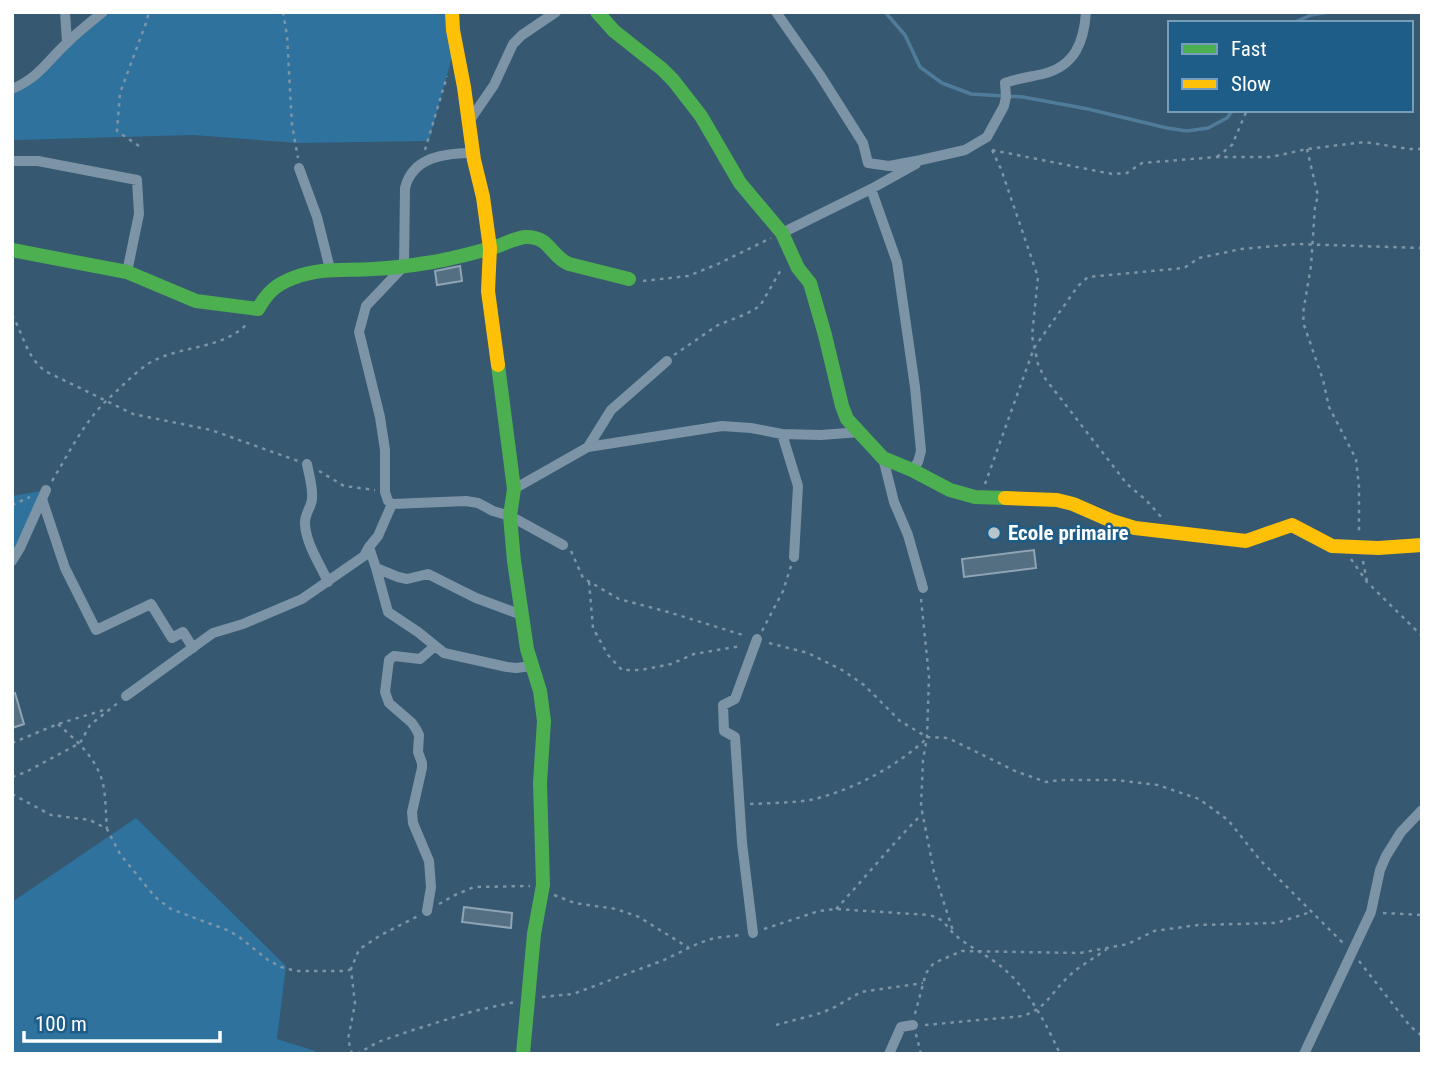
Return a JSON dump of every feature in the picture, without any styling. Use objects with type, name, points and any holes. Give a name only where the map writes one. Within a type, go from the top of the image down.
[{"type":"street","points":[[65,12],[67,43]]},
{"type":"street","points":[[12,89],[27,83],[103,12]]},
{"type":"street","points":[[452,12],[490,248],[488,291],[514,489],[510,516],[514,561],[527,649],[540,691],[544,721],[540,783],[542,886],[534,934],[523,1054]]},
{"type":"street","points":[[470,120],[494,85],[513,44],[556,12]]},
{"type":"street","points":[[597,12],[614,31],[673,80],[701,116],[740,183],[782,233],[798,268],[810,283],[847,419],[883,458],[950,490],[975,497],[1057,500],[1135,528],[1245,541],[1292,525],[1332,546],[1388,548],[1422,545]]},
{"type":"street","points":[[776,12],[863,143],[868,163],[889,166],[965,150],[987,137],[1004,106],[1005,83],[1016,78],[1046,73],[1069,62],[1077,50],[1085,28],[1086,12]]},
{"type":"street","points":[[474,153],[445,155],[419,164],[409,176],[405,188],[404,265],[366,306],[359,332],[380,417],[385,450],[385,492],[392,504],[466,500],[478,503],[510,516],[563,545]]},
{"type":"street","points":[[782,233],[871,189],[921,160]]},
{"type":"street","points":[[12,161],[38,161],[137,180],[139,214],[127,272]]},
{"type":"street","points":[[299,168],[317,217],[330,269]]},
{"type":"street","points":[[871,189],[897,262],[915,387],[921,451],[918,463],[912,470]]},
{"type":"street","points":[[12,250],[127,272],[196,301],[258,309],[272,289],[311,272],[428,263],[525,237],[546,242],[560,260],[629,279]]},
{"type":"street","points":[[588,447],[611,410],[667,361]]},
{"type":"street","points":[[514,489],[588,447],[722,426],[782,434],[860,432]]},
{"type":"street","points":[[782,434],[798,486],[794,557]]},
{"type":"street","points":[[883,458],[894,502],[908,535],[923,588]]},
{"type":"street","points":[[307,464],[312,501],[305,518],[305,528],[328,582]]},
{"type":"street","points":[[12,561],[44,494]]},
{"type":"street","points":[[44,494],[65,568],[96,630],[152,604],[172,638],[183,632],[193,648]]},
{"type":"street","points":[[126,696],[213,633],[243,624],[302,598],[328,582],[364,556],[378,536],[392,504]]},
{"type":"street","points":[[369,547],[388,612],[444,653],[498,666],[532,666]]},
{"type":"street","points":[[376,568],[408,579],[428,574],[477,598],[522,615]]},
{"type":"street","points":[[753,933],[742,843],[735,737],[724,730],[723,705],[735,699],[757,639]]},
{"type":"street","points":[[427,911],[431,887],[429,861],[412,823],[422,768],[418,752],[419,735],[412,723],[388,703],[385,692],[389,660],[394,656],[420,659],[435,646]]},
{"type":"street","points":[[1304,1054],[1371,912],[1380,870],[1386,856],[1401,832],[1422,810]]},
{"type":"street","points":[[889,1054],[901,1027],[913,1025]]},
{"type":"path","points":[[139,146],[117,131],[118,115],[120,93],[149,12]]},
{"type":"path","points":[[283,12],[292,125],[299,168]]},
{"type":"path","points":[[419,164],[429,141],[447,75]]},
{"type":"path","points":[[1217,158],[1232,145],[1246,112]]},
{"type":"path","points":[[1169,523],[1127,484],[1044,377],[1038,365],[1032,336],[1038,277],[992,150],[1112,174],[1127,173],[1142,163],[1271,157],[1307,149],[1364,142],[1422,149]]},
{"type":"path","points":[[1307,149],[1318,196],[1303,313],[1304,325],[1324,380],[1329,407],[1356,459],[1359,548],[1367,582]]},
{"type":"path","points":[[629,279],[637,282],[688,276],[782,233]]},
{"type":"path","points":[[975,497],[982,491],[1034,348],[1078,286],[1088,278],[1184,268],[1199,258],[1241,249],[1296,244],[1422,248]]},
{"type":"path","points":[[667,361],[718,325],[760,306],[790,252]]},
{"type":"path","points":[[44,494],[95,413],[137,372],[154,360],[212,344],[239,331],[258,309]]},
{"type":"path","points":[[12,315],[24,345],[38,366],[99,398],[133,414],[211,430],[307,464],[344,486],[385,492]]},
{"type":"path","points":[[563,545],[570,548],[583,578],[619,599],[808,653],[842,670],[864,685],[900,721],[927,737],[948,738],[1015,771],[1046,782],[1115,780],[1158,785],[1199,799],[1228,820],[1260,860],[1351,951],[1410,1026],[1422,1036]]},
{"type":"path","points":[[1332,546],[1345,553],[1367,582],[1422,636]]},
{"type":"path","points":[[589,582],[593,628],[608,655],[622,670],[641,670],[671,664],[694,654],[744,646],[757,639],[774,611],[794,557]]},
{"type":"path","points":[[923,588],[920,602],[929,677],[921,806],[934,872],[954,934]]},
{"type":"path","points":[[12,777],[80,743],[90,725],[126,696]]},
{"type":"path","points":[[12,743],[58,724],[110,708]]},
{"type":"path","points":[[58,724],[80,743],[98,770],[103,788],[107,829],[132,871],[155,897],[171,909],[238,936],[281,967],[307,972],[351,969]]},
{"type":"path","points":[[740,805],[807,800],[838,793],[883,770],[913,751],[927,737]]},
{"type":"path","points":[[12,794],[51,815],[90,820],[107,829]]},
{"type":"path","points":[[836,909],[922,814]]},
{"type":"path","points":[[352,1054],[348,1039],[355,1004],[351,969],[361,948],[474,887],[542,886],[554,896],[575,903],[616,909],[639,916],[689,948]]},
{"type":"path","points":[[357,1054],[378,1042],[447,1019],[528,999],[573,994],[714,939],[753,933],[819,911],[836,909],[940,918],[954,934],[1005,969],[1026,993],[1048,1028],[1060,1054]]},
{"type":"path","points":[[921,1054],[913,1025],[926,973],[933,963],[962,951],[1080,953],[1128,944],[1154,931],[1198,925],[1276,923],[1311,912]]},
{"type":"path","points":[[1371,912],[1422,915]]},
{"type":"path","points":[[913,1025],[1023,1016],[1037,1011],[1064,981],[1109,947]]},
{"type":"path","points":[[776,1025],[821,1013],[861,992],[923,984]]},
{"type":"shaded area","points":[[103,12],[449,12],[456,42],[429,141],[297,143],[193,135],[12,138],[12,89]]},
{"type":"shaded area","points":[[46,490],[20,548],[12,550],[12,496]]},
{"type":"shaded area","points":[[136,818],[286,966],[277,1039],[315,1051],[314,1054],[12,1054],[12,902]]},
{"type":"building","points":[[460,266],[462,281],[437,285],[435,271]]},
{"type":"building","points":[[1034,550],[1036,568],[964,577],[962,559]]},
{"type":"building","points":[[15,693],[24,724],[12,728],[12,694]]},
{"type":"building","points":[[464,907],[512,913],[511,928],[462,922]]},
{"type":"waterway","points":[[885,12],[905,35],[920,67],[942,83],[971,94],[1023,97],[1187,131],[1208,128],[1227,118],[1232,112]]},
{"type":"waterway","points":[[1298,21],[1311,15],[1330,12]]},
{"type":"traffic: fast","points":[[597,12],[614,31],[673,80],[701,116],[740,183],[782,233],[798,268],[810,283],[847,419],[883,458],[950,490],[975,497],[1005,498]]},
{"type":"traffic: fast","points":[[12,250],[127,272],[196,301],[258,309],[276,287],[304,275],[323,271],[435,262],[525,237],[545,243],[569,264],[629,279]]},
{"type":"traffic: fast","points":[[498,365],[514,489],[510,516],[514,561],[527,649],[540,691],[544,721],[540,783],[543,885],[534,934],[523,1054]]},
{"type":"traffic: slow","points":[[452,12],[490,248],[488,291],[498,365]]},
{"type":"traffic: slow","points":[[1005,498],[1057,500],[1135,528],[1246,541],[1292,525],[1332,546],[1378,548],[1422,545]]},
{"type":"place","name":"Ecole primaire","points":[[994,533]]}]
